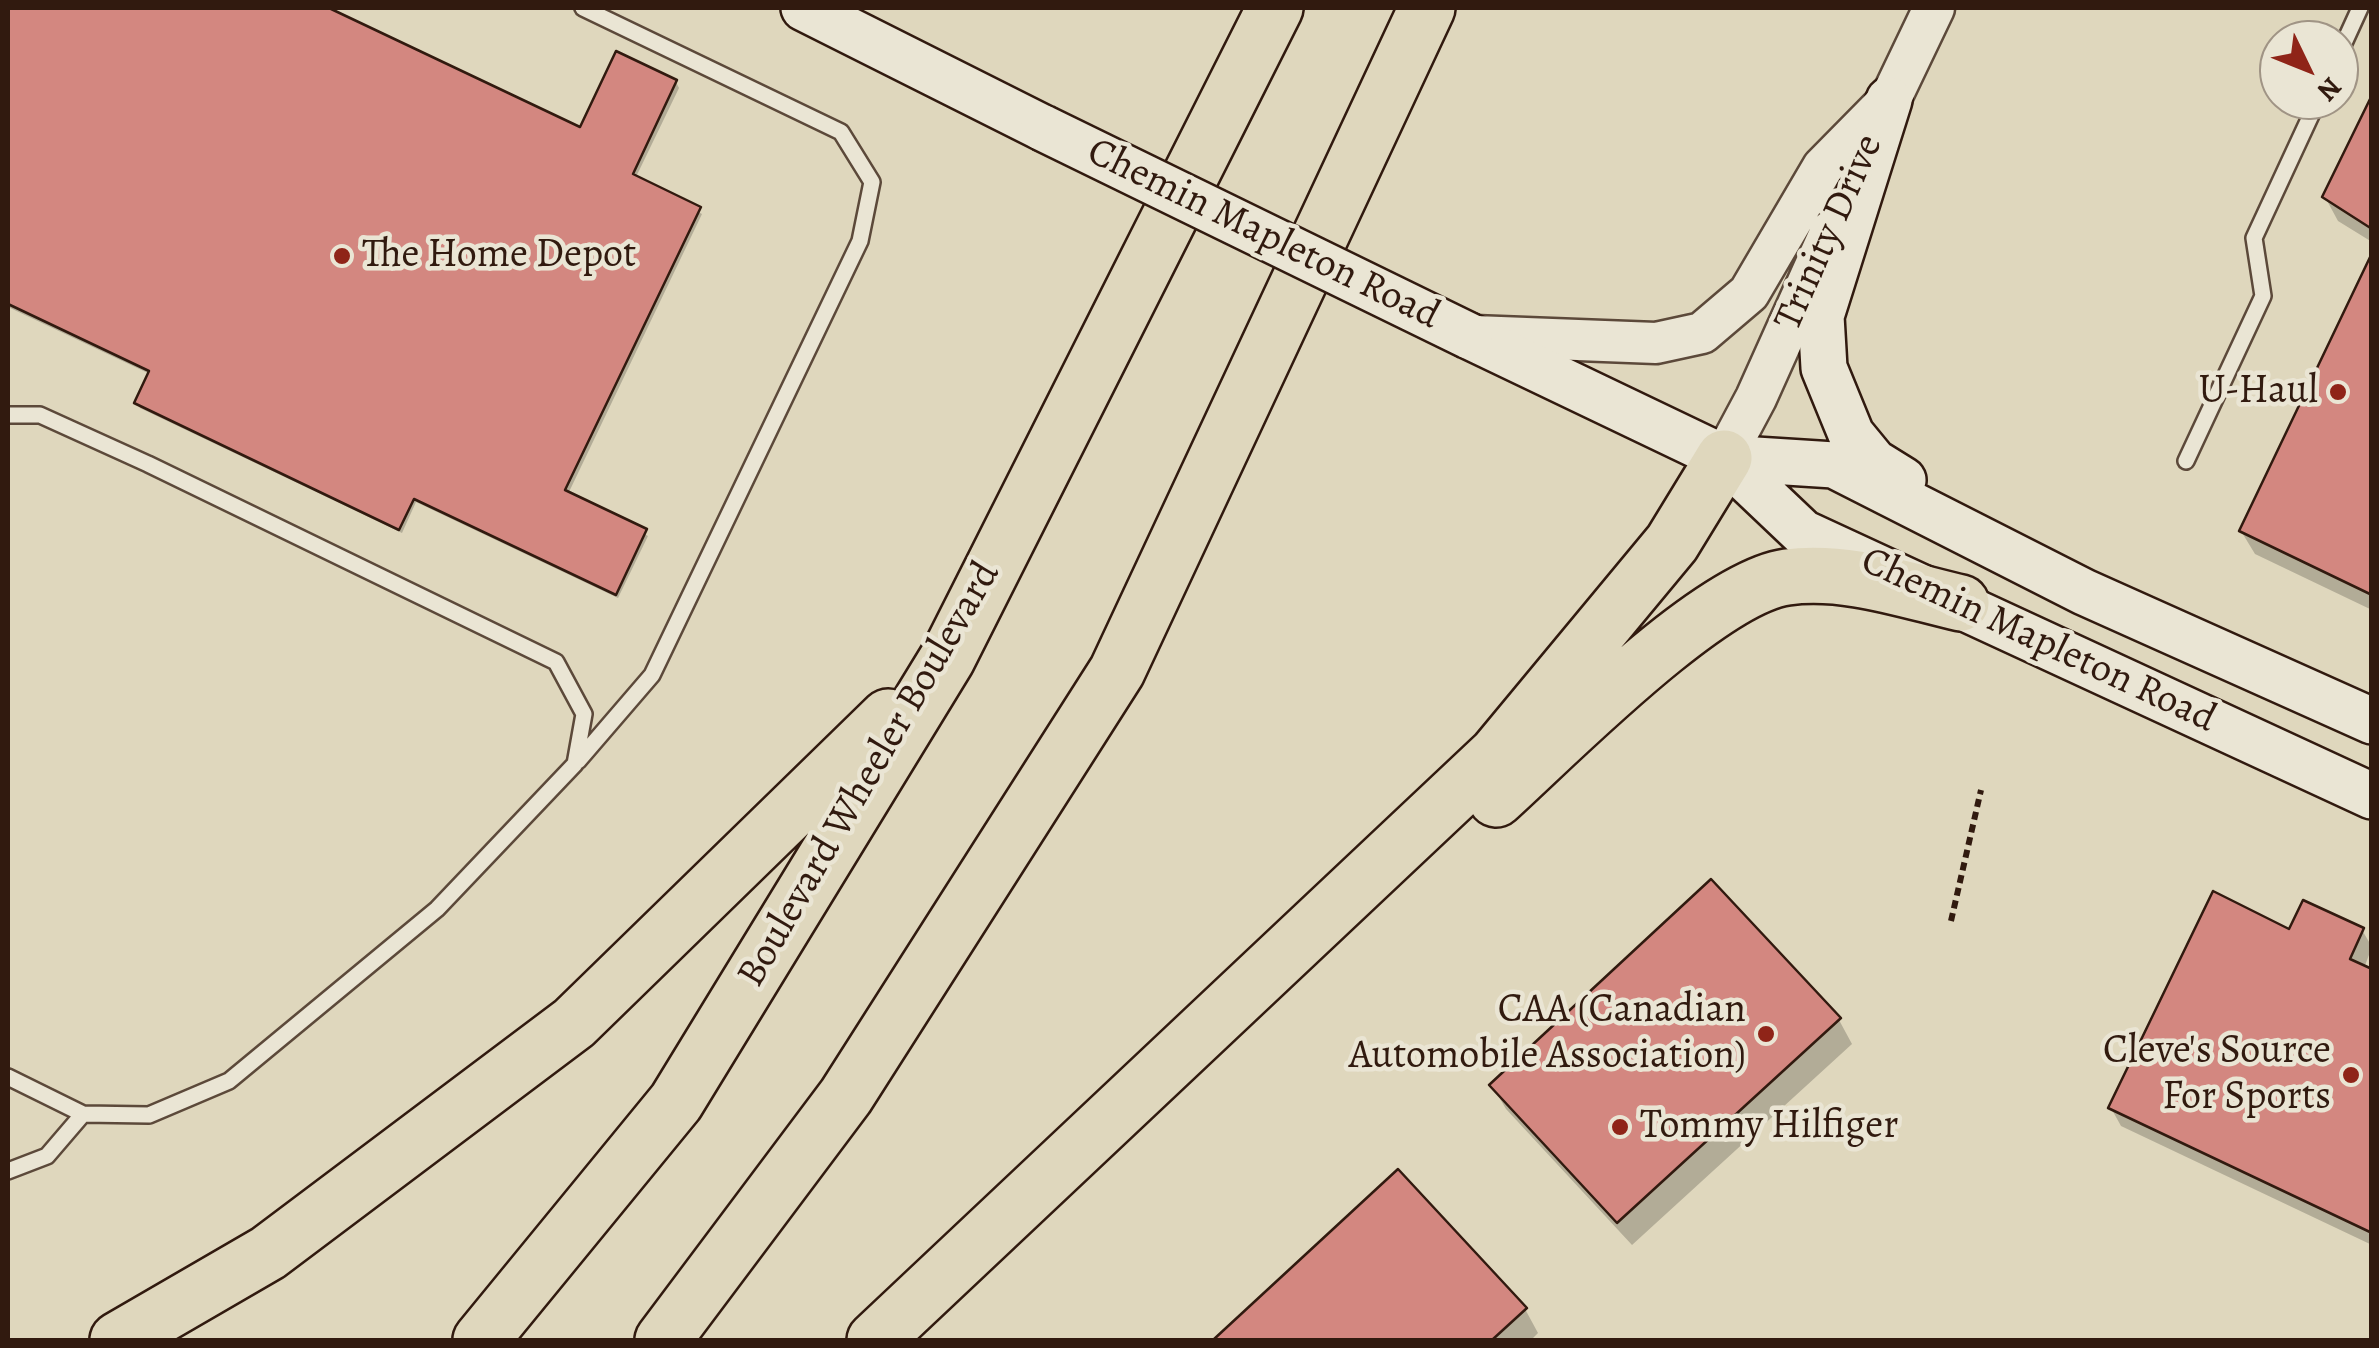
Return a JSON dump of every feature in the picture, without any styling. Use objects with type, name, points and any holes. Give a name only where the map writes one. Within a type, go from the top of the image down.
[{"type":"highway","name":"Boulevard Wheeler Boulevard","points":[[481,1340],[676,1102],[947,659],[1274,8]]},
{"type":"highway","points":[[663,1340],[846,1096],[1118,671],[1427,8]]},
{"type":"highway","points":[[875,1340],[1006,1222],[1497,754],[1672,544],[1724,458]]},
{"type":"highway","points":[[1006,1222],[1094,1160],[1676,637],[1748,592],[1785,577],[1849,577],[1961,603]]},
{"type":"highway","points":[[118,1340],[268,1254],[574,1023],[947,659]]},
{"type":"main road","name":"Chemin Mapleton Road","points":[[804,8],[1042,128],[1724,458],[1803,533],[2372,796]]},
{"type":"main road","points":[[1889,100],[1821,316],[1824,368],[1841,412],[1851,434],[1874,462],[2084,592]]},
{"type":"main road","name":"Chemin Mapleton Road","points":[[1724,458],[1834,465],[2084,592],[2372,721]]},
{"type":"street","name":"Trinity Drive","points":[[1724,458],[1756,398],[1934,8]]},
{"type":"street","points":[[1469,336],[1656,344],[1702,333],[1749,293],[1824,167],[1889,100]]},
{"type":"lane","points":[[8,1077],[84,1114],[149,1115],[229,1081],[437,909],[575,764],[652,675],[860,241],[872,182],[840,132],[584,8]]},
{"type":"lane","points":[[2186,461],[2263,296],[2254,238],[2309,120]]},
{"type":"lane","points":[[8,415],[40,415],[556,662],[584,714],[575,764]]},
{"type":"lane","points":[[8,1171],[46,1156],[84,1114]]},
{"type":"path","points":[[1951,921],[1982,790]]},
{"type":"building","name":"The Home Depot","points":[[8,8],[329,8],[580,127],[616,51],[677,80],[633,174],[701,207],[565,490],[647,529],[616,595],[414,499],[399,530],[134,403],[149,371],[8,304]]},
{"type":"building","points":[[2372,95],[2372,229],[2322,197]]},
{"type":"building","name":"U-Haul","points":[[2372,253],[2372,595],[2239,531]]},
{"type":"building","points":[[1711,879],[1841,1018],[1617,1223],[1489,1085]]},
{"type":"building","points":[[2213,891],[2289,929],[2303,900],[2364,928],[2350,959],[2372,969],[2372,1233],[2108,1108]]},
{"type":"building","points":[[1398,1169],[1527,1308],[1492,1340],[1213,1340]]},
{"type":"place","name":"The Home Depot","points":[[342,256]]},
{"type":"place","name":"U-Haul","points":[[2338,392]]},
{"type":"place","name":"CAA (Canadian Automobile Association)","points":[[1766,1034]]},
{"type":"place","name":"Cleve's Source For Sports","points":[[2351,1075]]},
{"type":"place","name":"Tommy Hilfiger","points":[[1620,1127]]}]
